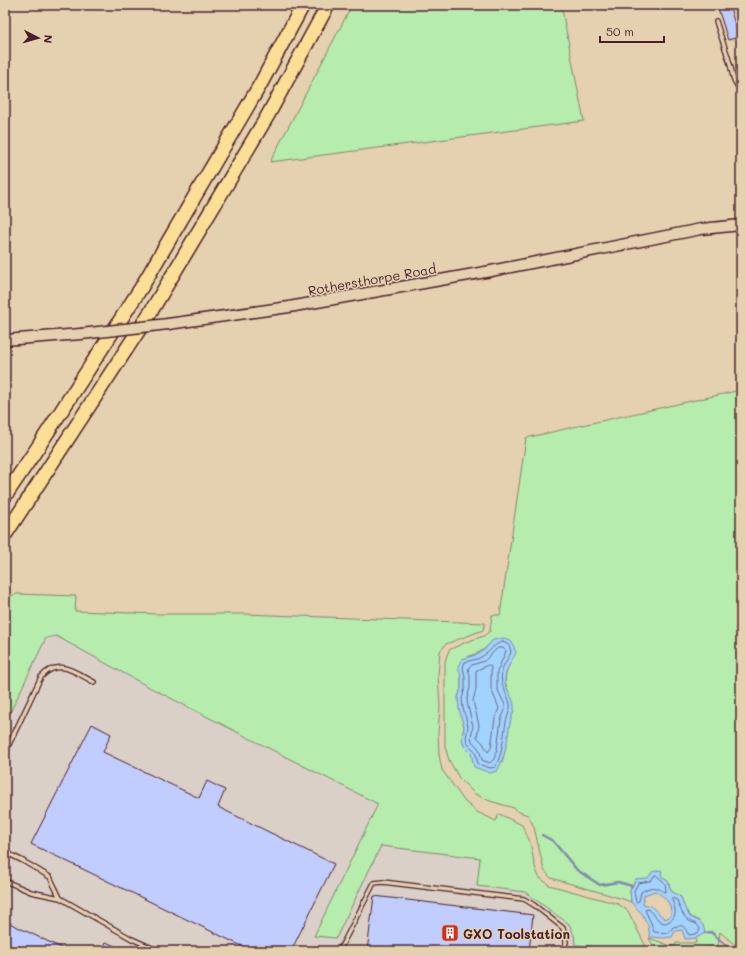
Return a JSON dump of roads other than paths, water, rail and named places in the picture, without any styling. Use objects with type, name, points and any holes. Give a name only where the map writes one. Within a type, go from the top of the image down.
[{"type":"highway","points":[[5,496],[141,288],[260,85],[303,5]]},
{"type":"highway","points":[[5,534],[150,313],[268,115],[328,5]]},
{"type":"street","name":"Rothersthorpe Road","points":[[5,340],[81,334],[168,324],[289,307],[498,270],[701,229],[741,225]]},
{"type":"lane","points":[[716,21],[730,64],[732,76],[736,85],[741,90]]},
{"type":"lane","points":[[5,753],[41,677],[49,670],[56,667],[63,667],[94,682]]},
{"type":"lane","points":[[5,852],[50,877],[60,898]]},
{"type":"lane","points":[[5,882],[31,892],[60,898],[132,939],[159,951]]},
{"type":"lane","points":[[339,951],[374,883],[383,882],[524,899],[563,928],[566,941],[565,951]]},
{"type":"water","points":[[504,638],[512,642],[516,653],[507,669],[505,678],[506,687],[513,700],[514,710],[510,721],[506,748],[502,760],[497,771],[490,773],[474,767],[471,753],[464,746],[462,738],[464,727],[459,709],[458,698],[461,688],[461,677],[458,666],[462,659],[479,654],[493,640]]},
{"type":"water","points":[[661,870],[662,877],[668,881],[671,891],[681,897],[690,917],[699,921],[703,925],[705,933],[696,938],[685,939],[682,930],[675,931],[672,937],[650,937],[648,925],[642,914],[631,902],[630,890],[636,879],[648,878],[652,872]],"holes":[[[655,891],[665,898],[671,911],[671,916],[665,919],[651,906],[643,904],[644,895]]]},
{"type":"waterway","points":[[542,835],[553,841],[577,870],[600,885],[618,882],[632,886]]},
{"type":"waterway","points":[[705,933],[711,932],[732,951]]},
{"type":"place","name":"GXO Toolstation","points":[[450,933]]}]
